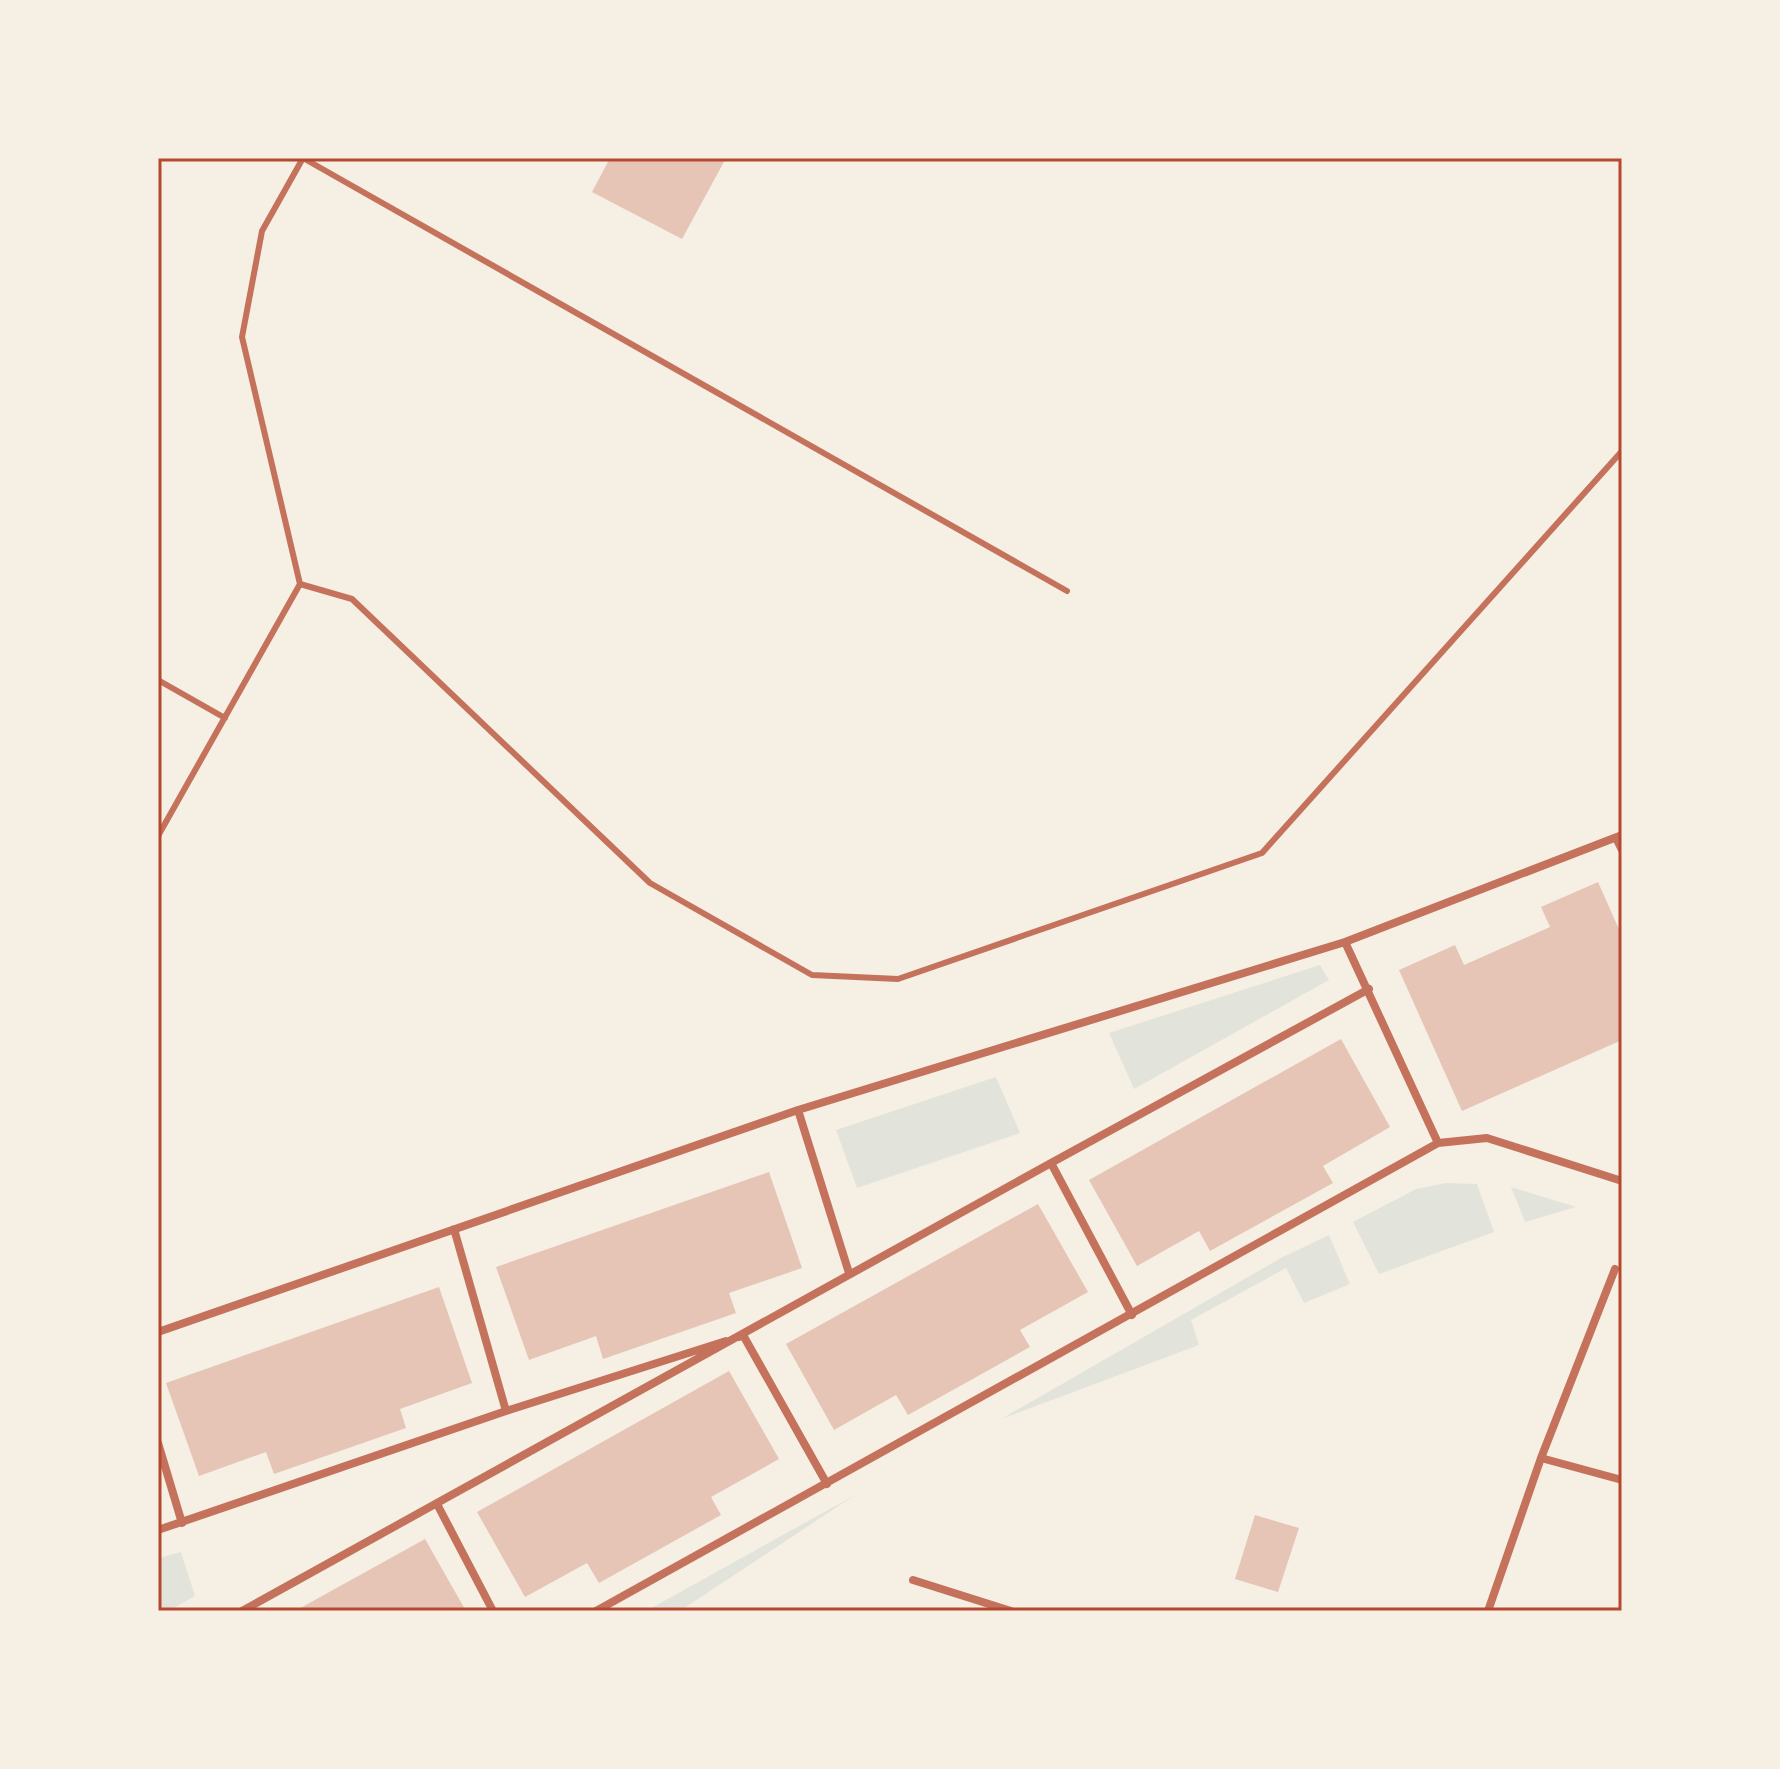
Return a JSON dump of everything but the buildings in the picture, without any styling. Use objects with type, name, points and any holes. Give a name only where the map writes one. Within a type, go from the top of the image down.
[{"type":"street","points":[[158,1332],[798,1110],[1345,942],[1619,837],[1622,850]]},
{"type":"street","points":[[1345,942],[1438,1143]]},
{"type":"street","points":[[242,1611],[743,1335],[849,1273],[1369,989]]},
{"type":"street","points":[[798,1110],[849,1273]]},
{"type":"street","points":[[596,1611],[1438,1143],[1487,1138],[1622,1181]]},
{"type":"street","points":[[1051,1163],[1132,1315]]},
{"type":"street","points":[[454,1229],[506,1411]]},
{"type":"street","points":[[1488,1611],[1541,1458],[1615,1269]]},
{"type":"street","points":[[158,1530],[506,1411],[743,1335]]},
{"type":"street","points":[[743,1335],[827,1484]]},
{"type":"street","points":[[158,1443],[182,1523]]},
{"type":"street","points":[[1541,1458],[1622,1480]]},
{"type":"street","points":[[437,1504],[493,1611]]},
{"type":"street","points":[[913,1580],[987,1608],[1011,1611]]},
{"type":"lane","points":[[158,836],[300,584],[242,337],[262,231],[303,158],[1067,591]]},
{"type":"lane","points":[[300,584],[352,599],[650,883],[812,975],[898,979],[1262,853],[1622,451]]},
{"type":"lane","points":[[158,680],[225,718]]},
{"type":"shaded area","points":[[1320,965],[1329,980],[1134,1089],[1109,1033]]},
{"type":"shaded area","points":[[996,1077],[1020,1133],[857,1188],[836,1130]]},
{"type":"shaded area","points":[[1446,1183],[1477,1184],[1494,1232],[1379,1274],[1353,1222],[1416,1189]]},
{"type":"shaded area","points":[[1511,1187],[1576,1207],[1525,1222]]},
{"type":"shaded area","points":[[1329,1235],[1350,1284],[1304,1303],[1286,1268],[1191,1320],[1199,1345],[1001,1419],[1281,1258]]},
{"type":"shaded area","points":[[855,1495],[680,1611],[646,1611]]},
{"type":"shaded area","points":[[181,1552],[195,1596],[168,1611],[158,1611],[158,1558]]}]
